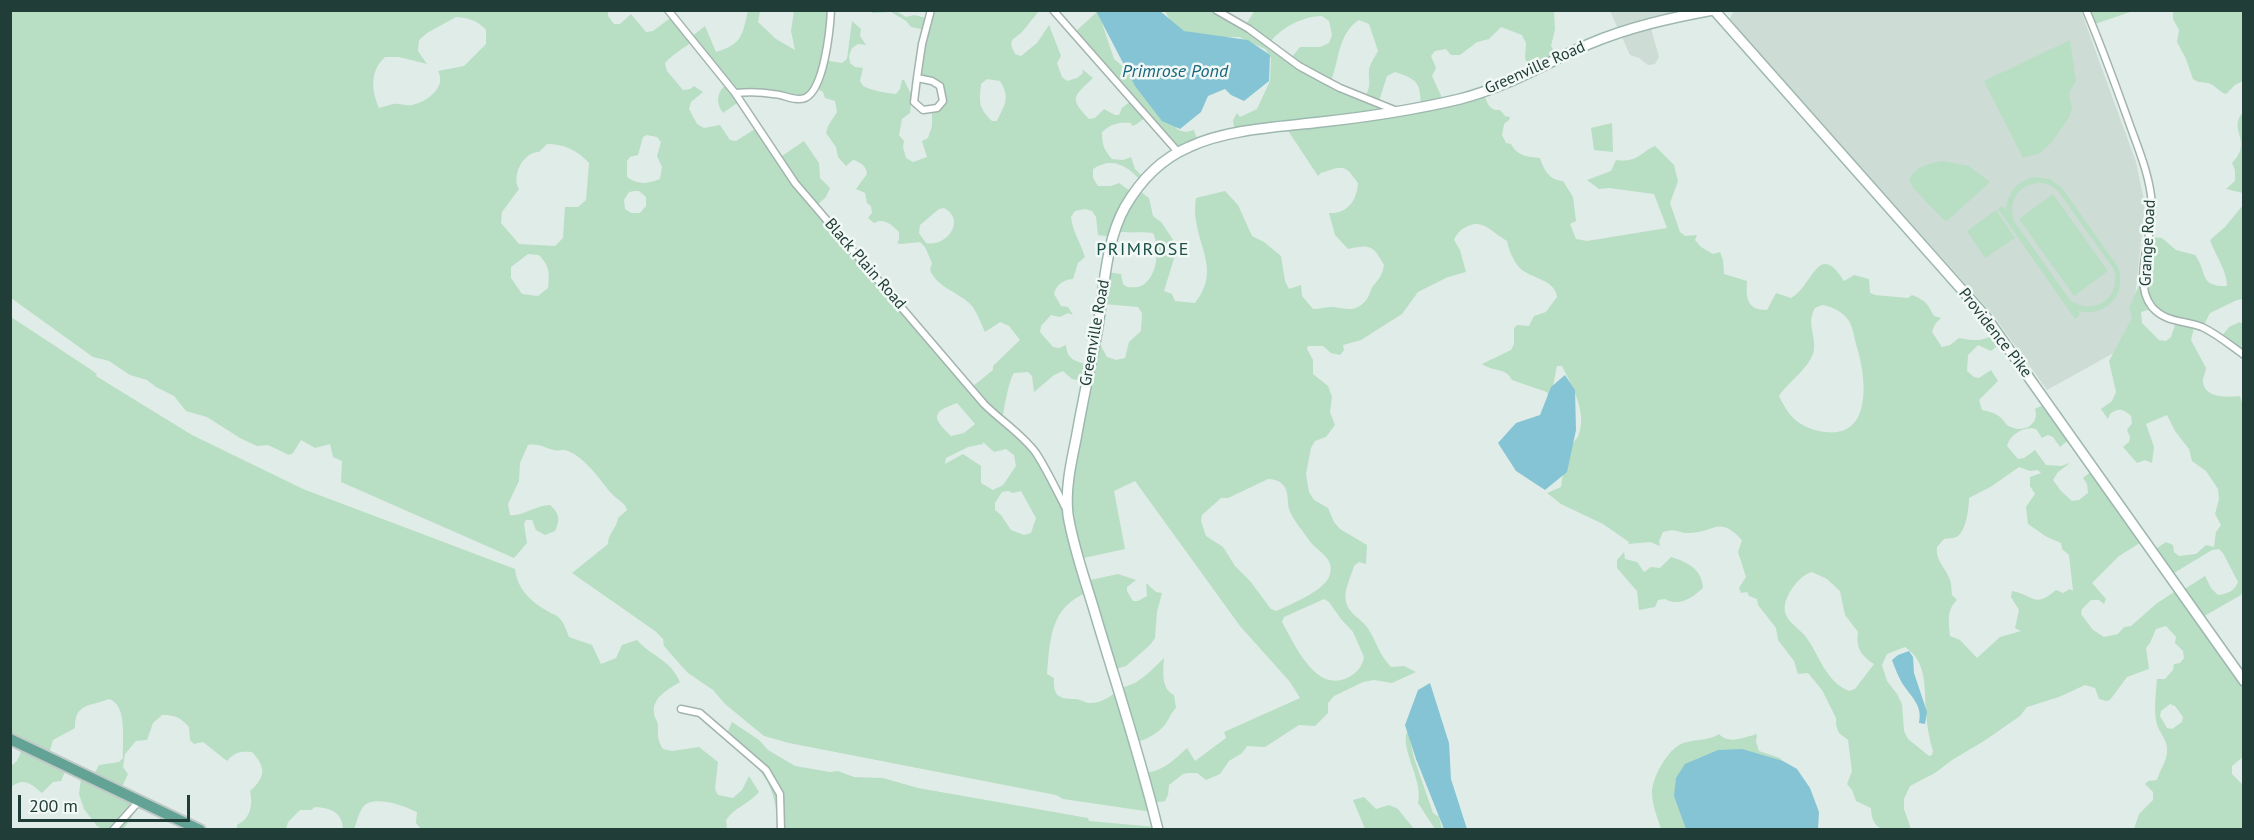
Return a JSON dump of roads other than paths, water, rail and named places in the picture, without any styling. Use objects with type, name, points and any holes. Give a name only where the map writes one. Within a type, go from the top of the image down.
[{"type":"main road","name":"Greenville Road","points":[[1158,830],[1130,724],[1075,549],[1068,512],[1070,468],[1116,226],[1124,208],[1144,180],[1161,164],[1178,152],[1205,141],[1226,135],[1397,111],[1482,93],[1528,74],[1586,45],[1634,27],[1713,10]]},
{"type":"main road","name":"Providence Pike","points":[[1713,10],[1986,317],[2242,679]]},
{"type":"main road","points":[[10,739],[200,830]]},
{"type":"street","name":"Black Plain Road","points":[[668,10],[735,93],[795,183],[984,404],[1001,422],[1021,436],[1035,453],[1068,512]]},
{"type":"street","points":[[735,93],[775,94],[804,99],[814,91],[822,73],[831,10]]},
{"type":"street","points":[[917,78],[932,81],[940,86],[943,101],[937,108],[923,110],[915,102],[917,78],[922,44],[931,10]]},
{"type":"street","points":[[1053,10],[1178,152]]},
{"type":"street","points":[[1216,10],[1249,29],[1299,66],[1340,88],[1397,111]]},
{"type":"street","name":"Grange Road","points":[[2086,10],[2119,94],[2150,188],[2152,207],[2144,290],[2151,306],[2163,317],[2200,327],[2220,337],[2244,355]]},
{"type":"street","points":[[681,709],[700,713],[766,770],[780,794],[781,830]]},
{"type":"street","points":[[113,830],[140,800]]},
{"type":"water","name":"Primrose Pond","points":[[1096,11],[1160,11],[1184,31],[1248,40],[1270,55],[1269,81],[1244,101],[1231,95],[1225,89],[1208,96],[1201,112],[1180,129],[1162,121],[1135,86]]},
{"type":"water","points":[[1565,375],[1575,390],[1576,430],[1567,472],[1545,490],[1516,471],[1498,443],[1516,423],[1540,415],[1551,387]]},
{"type":"water","points":[[1909,651],[1913,657],[1914,673],[1927,712],[1925,724],[1919,723],[1918,706],[1902,683],[1892,660]]},
{"type":"water","points":[[1430,683],[1449,743],[1451,779],[1467,829],[1444,829],[1405,725],[1418,690]]},
{"type":"water","points":[[1742,749],[1783,761],[1797,769],[1810,788],[1819,812],[1818,829],[1686,829],[1674,796],[1676,778],[1685,764],[1718,750]]},
{"type":"district","name":"PRIMROSE","points":[[1143,250]]}]
